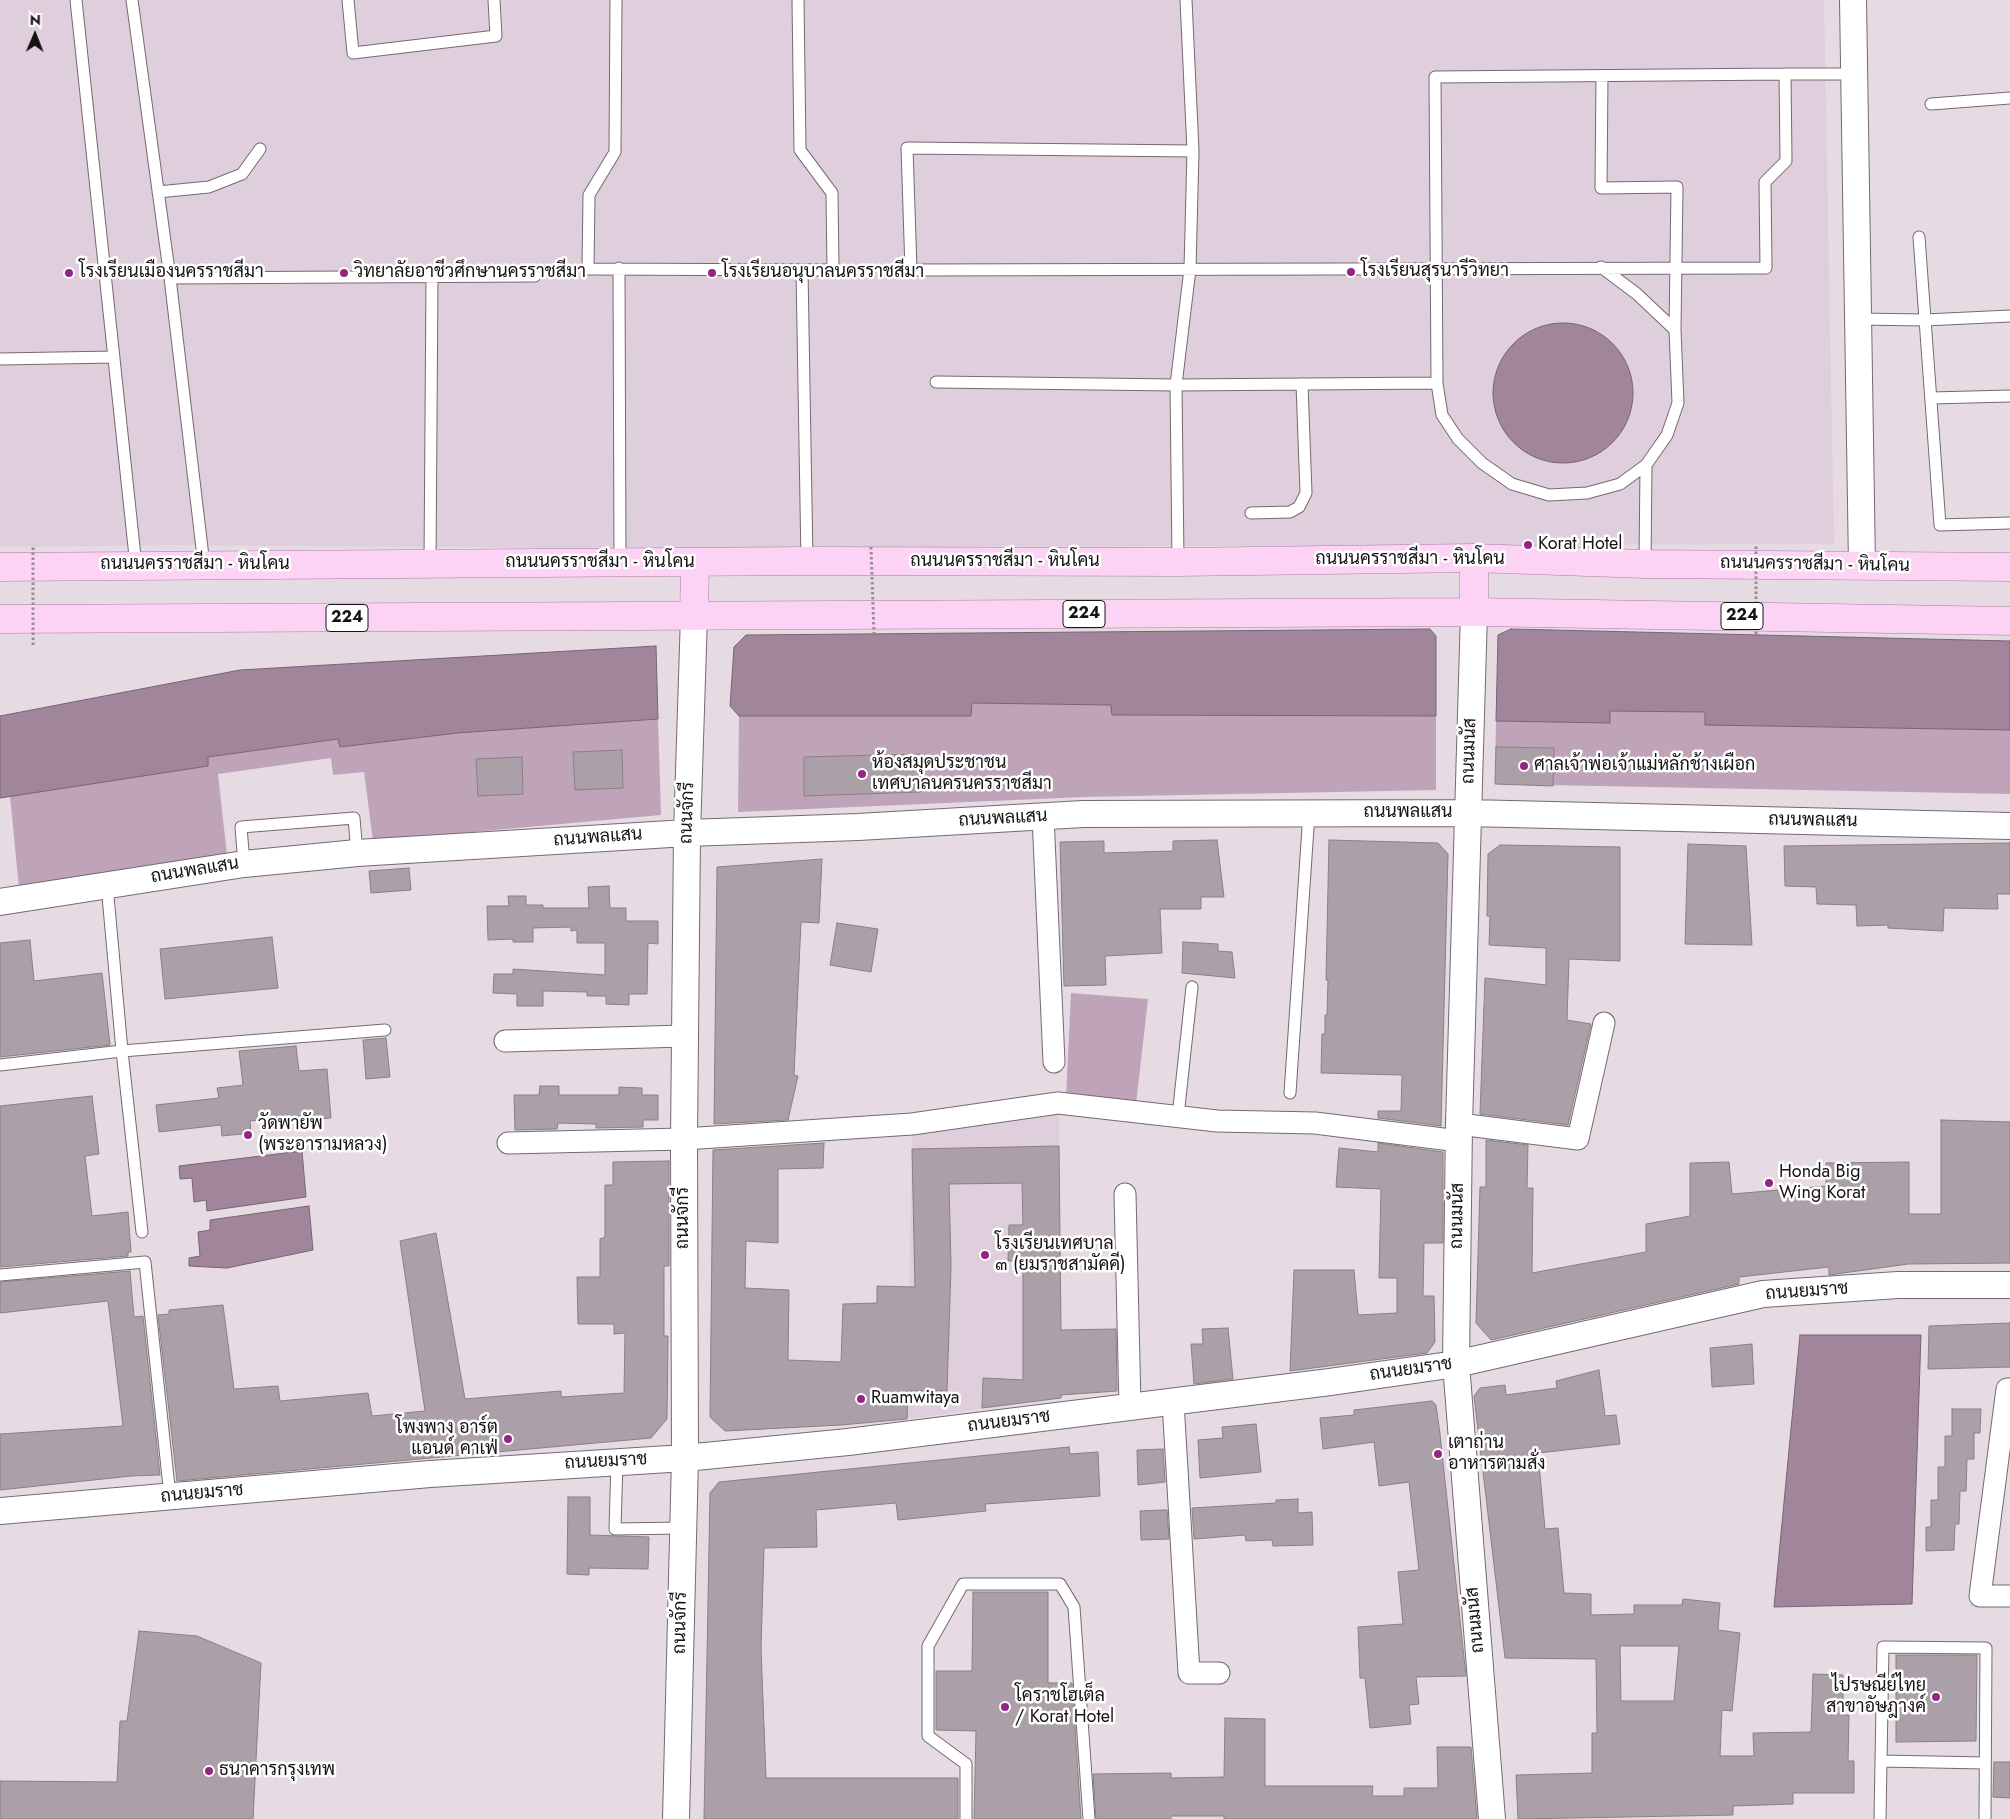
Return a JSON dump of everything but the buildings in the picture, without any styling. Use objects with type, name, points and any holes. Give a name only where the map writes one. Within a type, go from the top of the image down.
[{"type":"main road","name":"ถนนนครราชสีมา - หินโคน","points":[[0,567],[807,562],[1178,562],[1474,558],[1645,564],[2010,567]]},
{"type":"main road","points":[[1474,558],[1474,612]]},
{"type":"main road","points":[[694,616],[695,563]]},
{"type":"main road","name":"224","points":[[0,619],[1474,612],[2010,621]]},
{"type":"street","points":[[1853,0],[1862,566]]},
{"type":"street","name":"ถนนมนัส","points":[[1474,612],[1459,1133],[1456,1364],[1492,1819]]},
{"type":"street","name":"ถนนจักรี","points":[[676,1819],[685,1458],[684,1139],[687,833],[694,616]]},
{"type":"street","name":"ถนนพลแสน","points":[[0,902],[244,864],[357,853],[687,833],[858,827],[1082,814],[1468,813],[2010,826]]},
{"type":"street","points":[[1043,816],[1054,1062]]},
{"type":"street","points":[[508,1143],[684,1139],[912,1124],[1058,1103],[1216,1120],[1315,1123],[1578,1139],[1604,1023]]},
{"type":"street","points":[[505,1041],[685,1036]]},
{"type":"street","points":[[1125,1194],[1130,1406]]},
{"type":"street","name":"ถนนยมราช","points":[[0,1511],[421,1474],[685,1458],[848,1442],[1173,1402],[1456,1364],[1763,1294],[1898,1286],[2010,1285]]},
{"type":"street","points":[[2010,1389],[2007,1389],[1980,1596],[2010,1596]]},
{"type":"street","points":[[1173,1402],[1189,1673],[1219,1674]]},
{"type":"lane","points":[[76,0],[136,566]]},
{"type":"lane","points":[[132,0],[170,278],[204,565]]},
{"type":"lane","points":[[348,0],[353,53],[496,36],[494,0]]},
{"type":"lane","points":[[616,0],[615,152],[589,195],[588,269],[833,270],[832,193],[800,150],[798,0]]},
{"type":"lane","points":[[1178,562],[1176,385],[1190,269],[1193,151],[1186,0]]},
{"type":"lane","points":[[1193,151],[907,148],[911,270],[1766,268],[1765,182],[1786,161],[1785,74]]},
{"type":"lane","points":[[1602,76],[1601,188],[1677,187],[1675,330],[1678,403],[1667,435],[1646,465],[1620,484],[1587,494],[1549,495],[1512,484],[1482,463],[1458,439],[1442,415],[1437,384],[1435,77],[1854,74]]},
{"type":"lane","points":[[1931,104],[2010,98]]},
{"type":"lane","points":[[158,192],[209,187],[242,174],[260,149]]},
{"type":"lane","points":[[1918,237],[1940,525],[2010,523]]},
{"type":"lane","points":[[1601,267],[1637,294],[1675,330]]},
{"type":"lane","points":[[619,268],[620,563]]},
{"type":"lane","points":[[802,270],[807,562]]},
{"type":"lane","points":[[170,278],[534,276]]},
{"type":"lane","points":[[430,564],[432,277]]},
{"type":"lane","points":[[1858,319],[1925,320],[2010,316]]},
{"type":"lane","points":[[0,359],[114,357]]},
{"type":"lane","points":[[936,382],[1176,385],[1437,384]]},
{"type":"lane","points":[[1251,513],[1290,512],[1299,507],[1306,493],[1302,384]]},
{"type":"lane","points":[[1931,398],[2010,396]]},
{"type":"lane","points":[[1645,564],[1646,465]]},
{"type":"lane","points":[[1290,1093],[1309,813]]},
{"type":"lane","points":[[244,864],[241,827],[250,826],[354,818],[357,853]]},
{"type":"lane","points":[[108,885],[122,1051],[142,1232]]},
{"type":"lane","points":[[1178,1116],[1192,987]]},
{"type":"lane","points":[[0,1065],[122,1051],[385,1030]]},
{"type":"lane","points":[[0,1274],[145,1262],[170,1496]]},
{"type":"lane","points":[[617,1461],[615,1529],[683,1528]]},
{"type":"lane","points":[[966,1819],[966,1764],[928,1736],[928,1646],[963,1584],[1060,1584],[1074,1607],[1089,1819]]},
{"type":"lane","points":[[1880,1819],[1883,1648],[1986,1648],[1985,1819]]},
{"type":"lane","points":[[1881,1761],[1985,1763]]},
{"type":"path","points":[[1756,544],[1756,634]]},
{"type":"path","points":[[33,547],[33,645]]},
{"type":"path","points":[[872,547],[874,634]]},
{"type":"shaded area","points":[[0,0],[1824,0],[1834,544],[556,548],[167,545],[0,547]]},
{"type":"shaded area","points":[[1563,323],[1590,329],[1602,335],[1612,344],[1621,354],[1627,366],[1633,393],[1627,420],[1621,432],[1612,442],[1602,451],[1590,457],[1563,463],[1536,457],[1524,451],[1514,442],[1505,432],[1499,420],[1493,393],[1499,366],[1505,354],[1514,344],[1524,335],[1536,329]]},
{"type":"shaded area","points":[[1430,629],[1436,636],[1436,716],[1112,715],[1111,705],[972,703],[971,716],[739,716],[730,706],[734,647],[746,635]]},
{"type":"shaded area","points":[[1511,629],[2010,641],[2010,730],[1705,725],[1705,712],[1610,711],[1610,723],[1496,721],[1498,635]]},
{"type":"shaded area","points":[[656,646],[658,719],[457,733],[340,747],[338,739],[208,757],[208,766],[0,798],[0,716],[240,670]]},
{"type":"shaded area","points":[[972,703],[1112,705],[1112,715],[1436,716],[1436,790],[1084,797],[738,812],[739,716],[971,716]]},
{"type":"shaded area","points":[[1610,711],[1705,712],[1706,725],[2010,730],[2010,794],[1495,784],[1496,721],[1610,723]]},
{"type":"shaded area","points":[[658,719],[661,815],[373,841],[364,772],[333,775],[331,758],[218,774],[227,855],[19,888],[10,796],[207,766],[207,757],[339,739],[340,747],[457,733]]},
{"type":"shaded area","points":[[1071,993],[1148,999],[1136,1104],[1066,1097]]},
{"type":"shaded area","name":"โรงเรียนเทศบาล ๓ (ยมราชสามัคคี)","points":[[1059,1111],[1061,1398],[907,1419],[912,1132]]},
{"type":"shaded area","points":[[302,1151],[306,1197],[207,1211],[206,1200],[194,1202],[192,1178],[180,1179],[179,1166]]},
{"type":"shaded area","points":[[309,1206],[313,1250],[227,1268],[189,1266],[189,1258],[200,1256],[198,1232],[210,1230],[210,1220]]},
{"type":"shaded area","points":[[1800,1335],[1921,1335],[1912,1604],[1774,1607]]},
{"type":"place","name":"โรงเรียนสุรนารีวิทยา","points":[[1351,272]]},
{"type":"place","name":"โรงเรียนเมืองนครราชสีมา","points":[[69,273]]},
{"type":"place","name":"วิทยาลัยอาชีวศึกษานครราชสีมา","points":[[344,273]]},
{"type":"place","name":"โรงเรียนอนุบาลนครราชสีมา","points":[[712,273]]},
{"type":"place","name":"Korat Hotel","points":[[1528,545]]},
{"type":"place","name":"ศาลเจ้าพ่อเจ้าแม่หลักช้างเผือก","points":[[1524,766]]},
{"type":"place","name":"ห้องสมุดประชาชน เทศบาลนครนครราชสีมา","points":[[862,774]]},
{"type":"place","name":"วัดพายัพ (พระอารามหลวง)","points":[[248,1135]]},
{"type":"place","name":"Honda Big Wing Korat","points":[[1769,1183]]},
{"type":"place","name":"โรงเรียนเทศบาล ๓ (ยมราชสามัคคี)","points":[[985,1255]]},
{"type":"place","name":"Ruamwitaya","points":[[861,1399]]},
{"type":"place","name":"โพงพาง อาร์ต แอนด์ คาเฟ่","points":[[508,1439]]},
{"type":"place","name":"เตาถ่าน อาหารตามสั่ง","points":[[1438,1454]]},
{"type":"place","name":"ไปรษณีย์ไทย สาขาอัษฎางค์","points":[[1936,1697]]},
{"type":"place","name":"โคราชโฮเต็ล / Korat Hotel","points":[[1005,1707]]},
{"type":"place","name":"ธนาคารกรุงเทพ","points":[[209,1771]]}]
